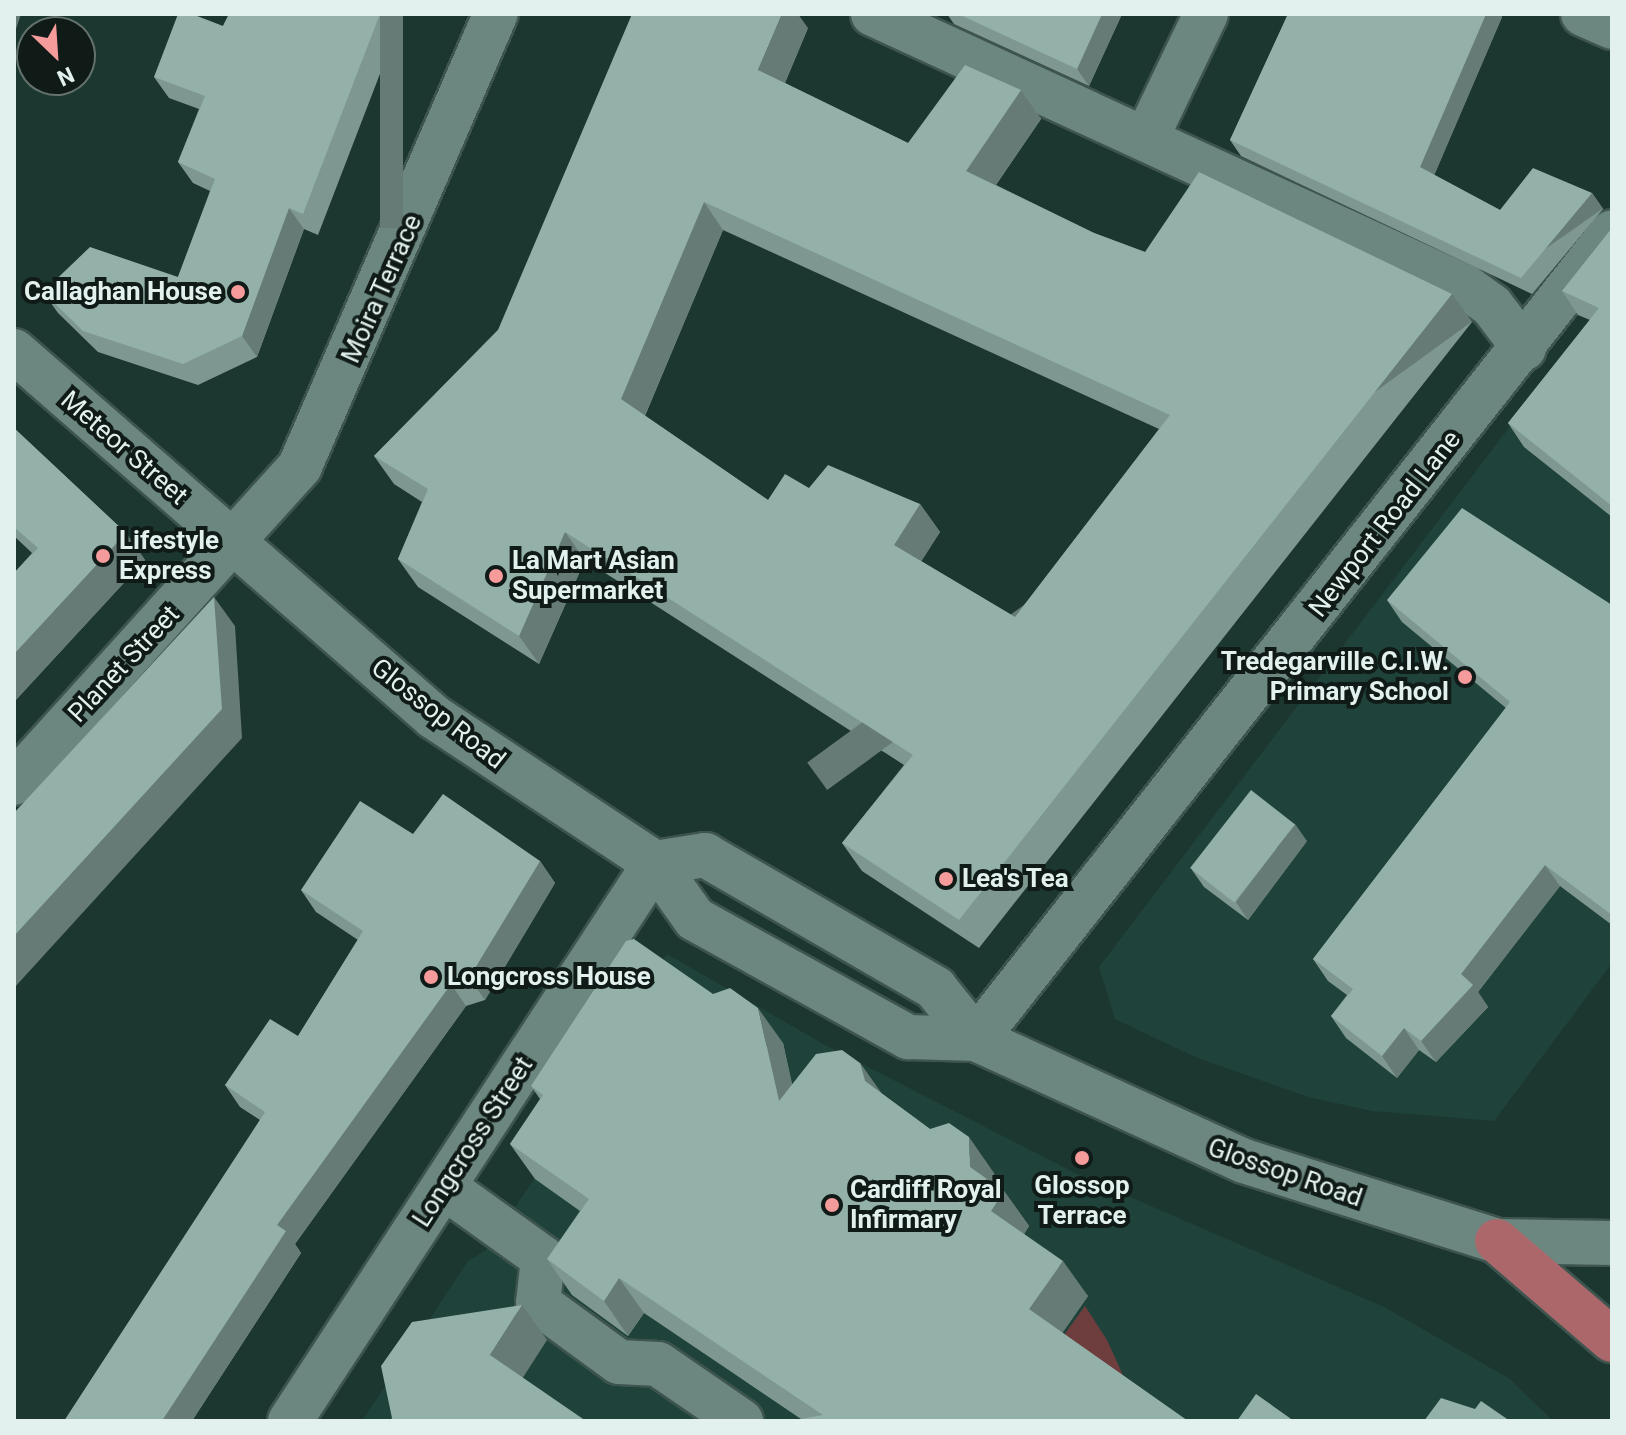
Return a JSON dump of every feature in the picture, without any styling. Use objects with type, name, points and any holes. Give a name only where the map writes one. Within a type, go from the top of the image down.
[{"type":"main road","points":[[1497,1241],[1612,1340]]},
{"type":"street","name":"Moira Terrace","points":[[235,545],[317,437],[496,14]]},
{"type":"street","points":[[873,14],[1466,287],[1492,306],[1524,348]]},
{"type":"street","points":[[1146,139],[1206,14]]},
{"type":"street","points":[[1583,14],[1612,27]]},
{"type":"street","name":"Newport Road Lane","points":[[976,1039],[1524,348],[1612,232]]},
{"type":"street","name":"Meteor Street","points":[[14,351],[235,545]]},
{"type":"street","name":"Planet Street","points":[[14,783],[235,545]]},
{"type":"street","name":"Glossop Road","points":[[235,545],[434,717],[655,863],[695,919],[847,1007],[908,1037],[976,1039],[1244,1161],[1497,1241],[1612,1243]]},
{"type":"street","name":"Glossop Road","points":[[655,863],[705,855],[935,988],[976,1039]]},
{"type":"street","name":"Longcross Street","points":[[290,1421],[655,863]]},
{"type":"street","points":[[444,1187],[543,1258],[538,1303],[619,1362],[658,1364],[741,1421]]},
{"type":"shaded area","name":"Tredegarville C.I.W. Primary School","points":[[1590,321],[1612,336],[1612,963],[1494,1121],[1372,1111],[1308,1097],[1195,1057],[1115,1019],[1099,967]]},
{"type":"shaded area","name":"Cardiff Royal Infirmary","points":[[667,954],[825,1045],[1075,1173],[1384,1307],[1510,1379],[1553,1421],[362,1421],[468,1261],[485,1251],[567,1131],[556,1121]]},
{"type":"shaded area","points":[[1085,1306],[1107,1340],[1132,1395],[1056,1346]]},
{"type":"building","points":[[178,14],[192,14],[223,26],[229,14],[380,14],[303,214],[289,208],[242,336],[183,364],[83,331],[43,292],[90,247],[178,277],[215,179],[178,162],[205,96],[154,77]]},
{"type":"building","points":[[632,14],[782,14],[758,70],[908,143],[965,65],[1021,90],[966,171],[1094,233],[1145,252],[1199,172],[1452,294],[959,920],[842,843],[913,755],[565,532],[519,636],[398,559],[428,489],[374,456],[498,330]],"holes":[[[704,202],[1170,415],[1015,617],[894,545],[920,504],[828,465],[809,488],[785,474],[768,500],[621,399]]]},
{"type":"building","points":[[958,14],[1102,14],[1077,69]]},
{"type":"building","points":[[1288,14],[1486,14],[1420,167],[1500,210],[1533,168],[1592,193],[1521,278],[1230,140]]},
{"type":"building","points":[[1612,228],[1612,506],[1508,423],[1599,308],[1562,291]]},
{"type":"building","points":[[14,428],[126,533],[14,654],[14,573],[38,548],[14,527]]},
{"type":"building","points":[[1462,508],[1612,605],[1612,915],[1545,865],[1461,974],[1473,985],[1421,1041],[1404,1028],[1382,1056],[1331,1016],[1353,989],[1313,959],[1510,702],[1387,600]]},
{"type":"building","points":[[214,597],[222,709],[14,936],[14,813]]},
{"type":"building","points":[[1251,790],[1295,824],[1234,902],[1190,868]]},
{"type":"building","points":[[443,794],[540,861],[469,978],[451,984],[277,1225],[286,1231],[162,1421],[64,1421],[265,1112],[225,1085],[270,1019],[298,1036],[363,931],[301,890],[360,801],[413,834]]},
{"type":"building","points":[[634,939],[713,994],[730,988],[758,1008],[779,1101],[816,1054],[842,1050],[860,1063],[865,1081],[930,1129],[949,1123],[969,1137],[970,1167],[1004,1191],[991,1211],[1063,1261],[1029,1309],[1188,1421],[791,1421],[823,1415],[619,1278],[604,1301],[547,1259],[589,1199],[510,1144],[543,1095],[531,1086],[626,941]]},
{"type":"building","points":[[522,1305],[490,1355],[586,1421],[390,1421],[392,1418],[381,1366],[412,1322]]},
{"type":"building","points":[[1256,1394],[1294,1421],[1237,1421]]},
{"type":"building","points":[[1441,1398],[1475,1409],[1481,1401],[1510,1421],[1424,1421]]},
{"type":"place","name":"Callaghan House","points":[[238,292]]},
{"type":"place","name":"Lifestyle Express","points":[[103,556]]},
{"type":"place","name":"La Mart Asian Supermarket","points":[[496,576]]},
{"type":"place","name":"Tredegarville C.I.W. Primary School","points":[[1465,677]]},
{"type":"place","name":"Lea's Tea","points":[[946,879]]},
{"type":"place","name":"Longcross House","points":[[431,977]]},
{"type":"place","name":"Glossop Terrace","points":[[1082,1158]]},
{"type":"place","name":"Cardiff Royal Infirmary","points":[[832,1205]]}]
